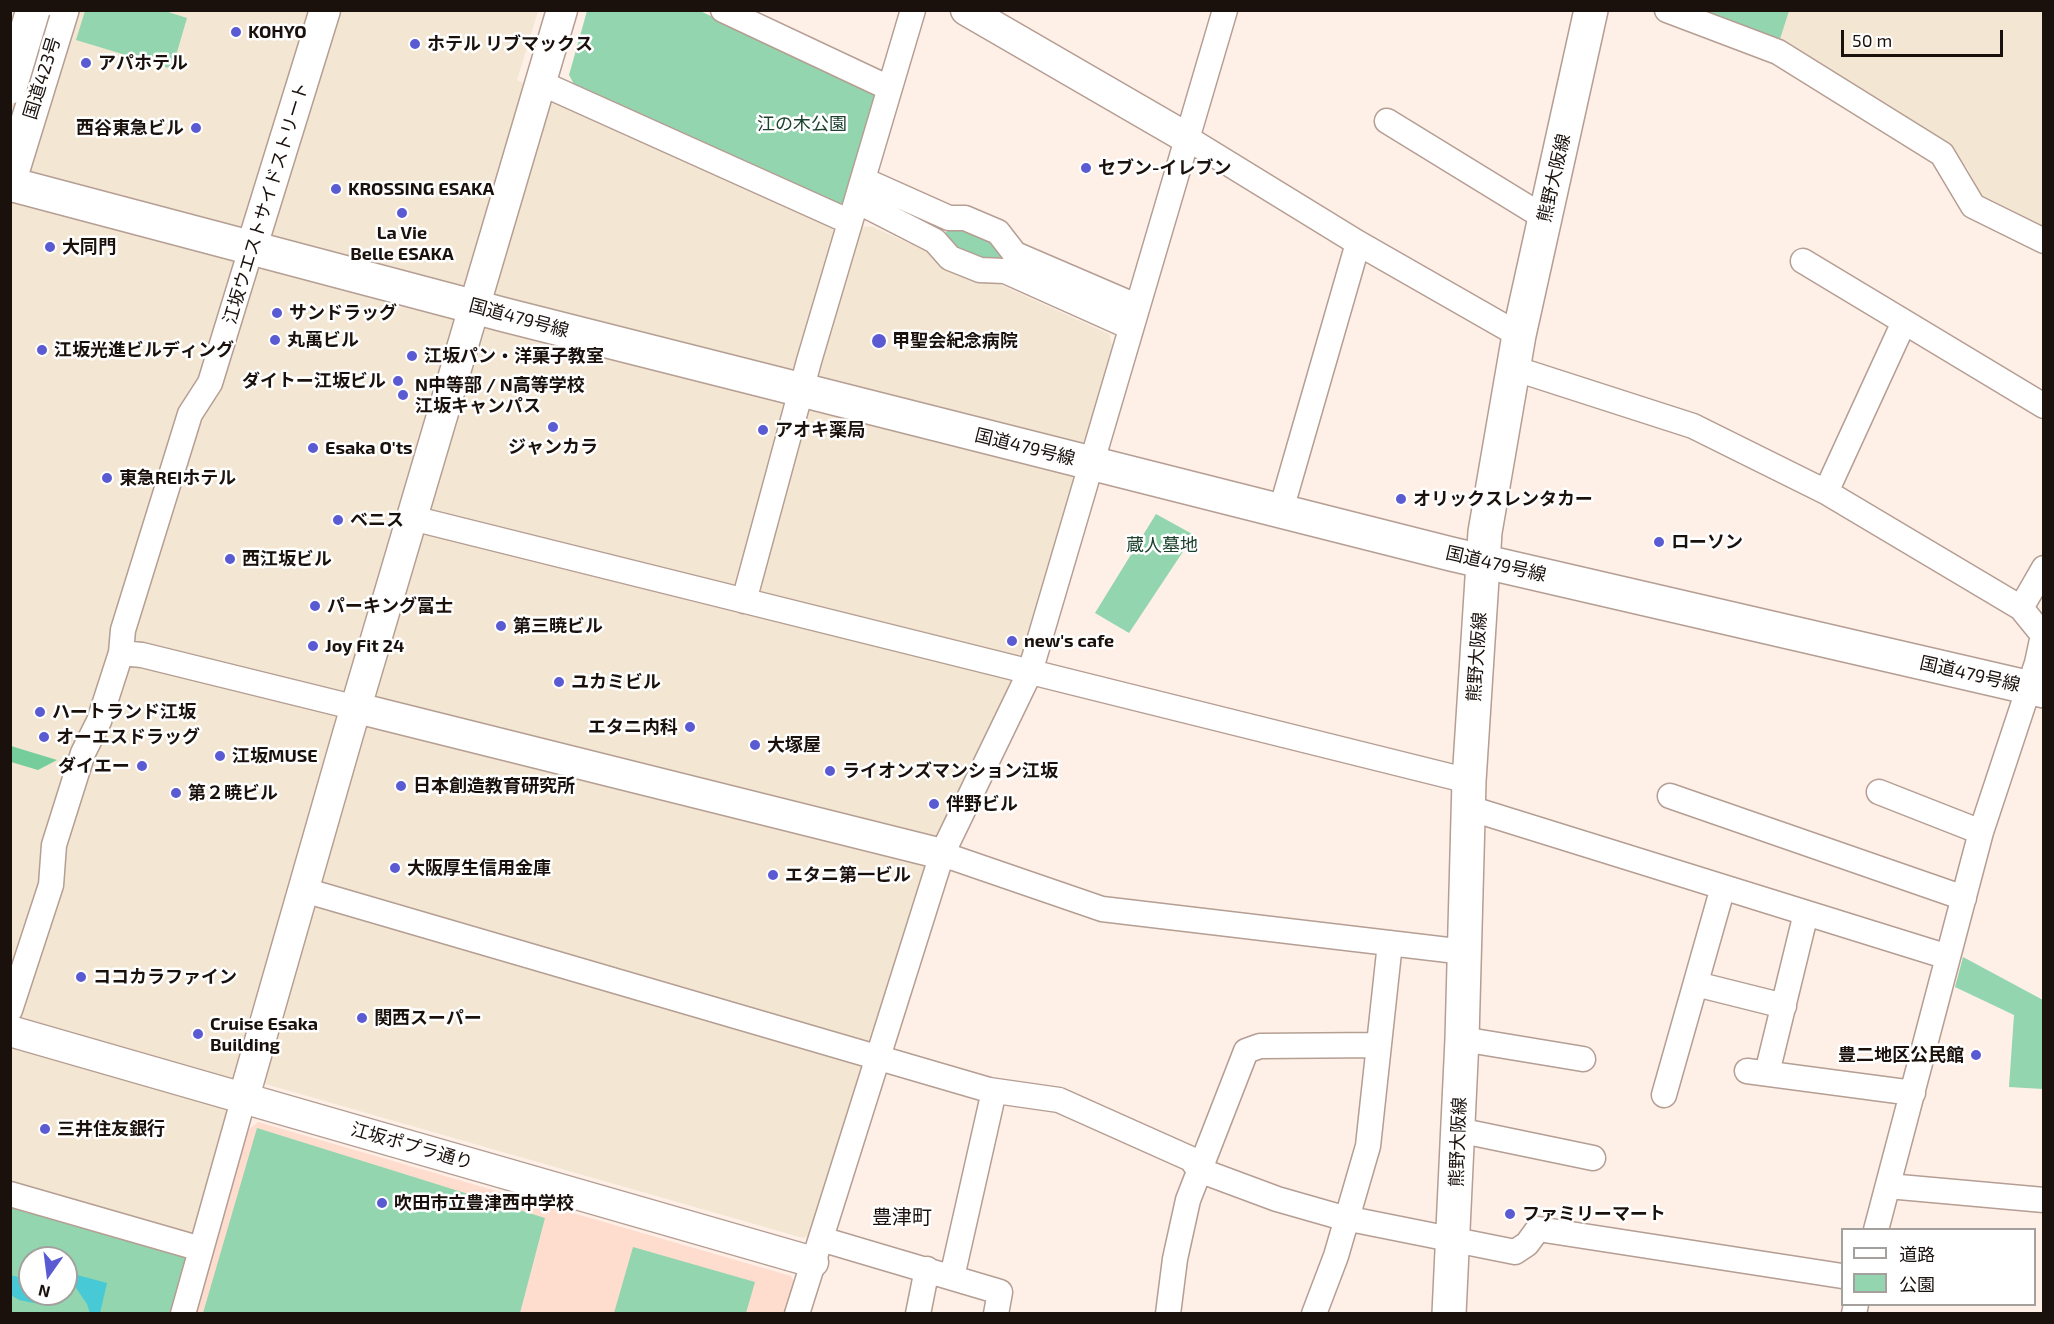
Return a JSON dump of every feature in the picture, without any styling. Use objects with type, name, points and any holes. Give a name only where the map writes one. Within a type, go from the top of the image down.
[{"type":"main road","name":"熊野大阪線","points":[[1449,1314],[1462,1039],[1469,794],[1483,562],[1519,335],[1591,10]]},
{"type":"main road","points":[[10,87],[50,16]]},
{"type":"main road","name":"国道423号","points":[[10,179],[50,16]]},
{"type":"main road","name":"国道479号線","points":[[10,184],[801,391],[1483,562],[2036,689]]},
{"type":"street","name":"江坂ウエストサイドストリート","points":[[10,1010],[51,885],[54,845],[83,753],[99,721],[121,653],[123,630],[190,414],[210,383],[324,10]]},
{"type":"street","points":[[183,1314],[412,518],[562,10]]},
{"type":"street","points":[[723,10],[889,88]]},
{"type":"street","points":[[744,602],[801,391],[914,10]]},
{"type":"street","points":[[966,10],[1187,138],[1358,243],[1519,335]]},
{"type":"street","points":[[796,1314],[942,854],[1030,672],[1225,10]]},
{"type":"street","points":[[1667,10],[1778,52],[1942,154],[1973,206],[2043,241]]},
{"type":"street","points":[[10,51],[50,16]]},
{"type":"street","points":[[541,83],[857,201],[935,240],[950,258],[980,270],[1005,271],[1133,317]]},
{"type":"street","points":[[1387,122],[1545,218]]},
{"type":"street","points":[[857,201],[949,218],[965,218],[998,232],[1015,254],[1133,317]]},
{"type":"street","points":[[1281,510],[1358,243]]},
{"type":"street","points":[[1803,261],[2043,406]]},
{"type":"street","points":[[1826,492],[1904,322]]},
{"type":"street","points":[[1513,368],[1693,426],[1826,492],[2020,608],[2043,635],[2037,663],[2036,689],[1981,832],[1877,1228]]},
{"type":"street","points":[[412,518],[1030,672],[1469,794],[1723,887],[1948,957]]},
{"type":"street","points":[[2020,608],[2043,567]]},
{"type":"street","points":[[121,653],[142,655],[942,854],[1102,909],[1465,952]]},
{"type":"street","points":[[1879,792],[1981,832]]},
{"type":"street","points":[[1670,796],[1964,898]]},
{"type":"street","points":[[1664,1095],[1723,887]]},
{"type":"street","points":[[304,890],[994,1091],[1059,1100],[1191,1159],[1199,1170],[1277,1199],[1347,1218],[1515,1252],[1527,1244],[1538,1229],[1841,1276]]},
{"type":"street","points":[[1806,913],[1784,1006],[1757,1072],[1913,1093]]},
{"type":"street","points":[[1314,1314],[1347,1218],[1368,1146],[1389,943]]},
{"type":"street","points":[[1696,984],[1784,1006]]},
{"type":"street","name":"江坂ポプラ通り","points":[[10,1031],[244,1097],[817,1251]]},
{"type":"street","points":[[1462,1039],[1583,1059]]},
{"type":"street","points":[[1168,1314],[1175,1260],[1188,1200],[1246,1052],[1250,1048],[1379,1045]]},
{"type":"street","points":[[952,1277],[994,1091]]},
{"type":"street","points":[[1458,1130],[1593,1158]]},
{"type":"street","points":[[1888,1186],[2043,1200]]},
{"type":"street","points":[[10,1194],[201,1249]]},
{"type":"street","points":[[817,1251],[927,1269],[1000,1292],[996,1314]]},
{"type":"street","points":[[918,1314],[927,1269]]},
{"type":"shaded area","points":[[10,11],[538,11],[517,80],[835,225],[873,227],[1109,334],[1112,346],[1025,655],[814,1234],[803,1238],[241,1077],[201,1228],[190,1236],[11,1184]]},
{"type":"shaded area","points":[[1694,11],[2043,11],[2043,226],[1981,195],[1968,169],[1947,144]]},
{"type":"shaded area","name":"吹田市立豊津西中学校","points":[[258,1122],[791,1276],[795,1284],[786,1313],[196,1314],[248,1130]]},
{"type":"green space","points":[[85,11],[165,11],[187,18],[172,69],[76,40]]},
{"type":"green space","name":"江の木公園","points":[[587,11],[700,11],[871,89],[878,101],[849,200],[835,206],[575,86],[569,75]]},
{"type":"green space","points":[[1696,11],[1789,11],[1779,42]]},
{"type":"green space","points":[[948,228],[968,230],[991,240],[1005,254],[1003,262],[982,261],[960,252],[944,237]]},
{"type":"green space","name":"蔵人墓地","points":[[1156,514],[1194,535],[1129,633],[1095,613]]},
{"type":"green space","points":[[10,746],[57,760],[38,770],[11,762]]},
{"type":"green space","points":[[1963,957],[2043,1000],[2043,1089],[2009,1087],[2014,1015],[1955,987]]},
{"type":"green space","name":"吹田市立豊津西中学校","points":[[257,1128],[545,1218],[520,1313],[203,1313]]},
{"type":"green space","points":[[10,1205],[181,1252],[190,1265],[176,1313],[11,1313]]},
{"type":"green space","points":[[633,1247],[755,1282],[746,1313],[614,1313]]},
{"type":"water","points":[[10,1275],[18,1277],[18,1299],[11,1295]]},
{"type":"water","points":[[78,1275],[107,1283],[100,1313],[90,1313],[78,1291]]},
{"type":"place","name":"KOHYO","points":[[236,32]]},
{"type":"place","name":"ホテル リブマックス","points":[[415,44]]},
{"type":"place","name":"アパホテル","points":[[86,63]]},
{"type":"place","name":"西谷東急ビル","points":[[196,128]]},
{"type":"place","name":"セブン-イレブン","points":[[1086,168]]},
{"type":"place","name":"KROSSING ESAKA","points":[[336,189]]},
{"type":"place","name":"La Vie Belle ESAKA","points":[[402,213]]},
{"type":"place","name":"大同門","points":[[50,247]]},
{"type":"place","name":"サンドラッグ","points":[[277,313]]},
{"type":"place","name":"丸萬ビル","points":[[275,340]]},
{"type":"place","name":"甲聖会紀念病院","points":[[879,341]]},
{"type":"place","name":"江坂光進ビルディング","points":[[42,350]]},
{"type":"place","name":"江坂パン・洋菓子教室","points":[[412,356]]},
{"type":"place","name":"ダイトー江坂ビル","points":[[398,381]]},
{"type":"place","name":"N中等部 / N高等学校 江坂キャンパス","points":[[403,395]]},
{"type":"place","name":"ジャンカラ","points":[[553,427]]},
{"type":"place","name":"アオキ薬局","points":[[763,430]]},
{"type":"place","name":"Esaka O'ts","points":[[313,448]]},
{"type":"place","name":"東急REIホテル","points":[[107,478]]},
{"type":"place","name":"オリックスレンタカー","points":[[1401,499]]},
{"type":"place","name":"ベニス","points":[[338,520]]},
{"type":"place","name":"ローソン","points":[[1659,542]]},
{"type":"place","name":"西江坂ビル","points":[[230,559]]},
{"type":"place","name":"パーキング冨士","points":[[315,606]]},
{"type":"place","name":"第三暁ビル","points":[[501,626]]},
{"type":"place","name":"new's cafe","points":[[1012,641]]},
{"type":"place","name":"Joy Fit 24","points":[[313,646]]},
{"type":"place","name":"ユカミビル","points":[[559,682]]},
{"type":"place","name":"ハートランド江坂","points":[[40,712]]},
{"type":"place","name":"エタニ内科","points":[[690,727]]},
{"type":"place","name":"オーエスドラッグ","points":[[44,737]]},
{"type":"place","name":"大塚屋","points":[[755,745]]},
{"type":"place","name":"江坂MUSE","points":[[220,756]]},
{"type":"place","name":"ダイエー","points":[[142,766]]},
{"type":"place","name":"ライオンズマンション江坂","points":[[830,771]]},
{"type":"place","name":"日本創造教育研究所","points":[[401,786]]},
{"type":"place","name":"第２暁ビル","points":[[176,793]]},
{"type":"place","name":"伴野ビル","points":[[934,804]]},
{"type":"place","name":"大阪厚生信用金庫","points":[[395,868]]},
{"type":"place","name":"エタニ第一ビル","points":[[773,875]]},
{"type":"place","name":"ココカラファイン","points":[[81,977]]},
{"type":"place","name":"関西スーパー","points":[[362,1018]]},
{"type":"place","name":"Cruise Esaka Building","points":[[198,1034]]},
{"type":"place","name":"豊二地区公民館","points":[[1976,1055]]},
{"type":"place","name":"三井住友銀行","points":[[45,1129]]},
{"type":"place","name":"吹田市立豊津西中学校","points":[[382,1203]]},
{"type":"place","name":"ファミリーマート","points":[[1510,1214]]},
{"type":"district","name":"豊津町","points":[[902,1217]]}]
